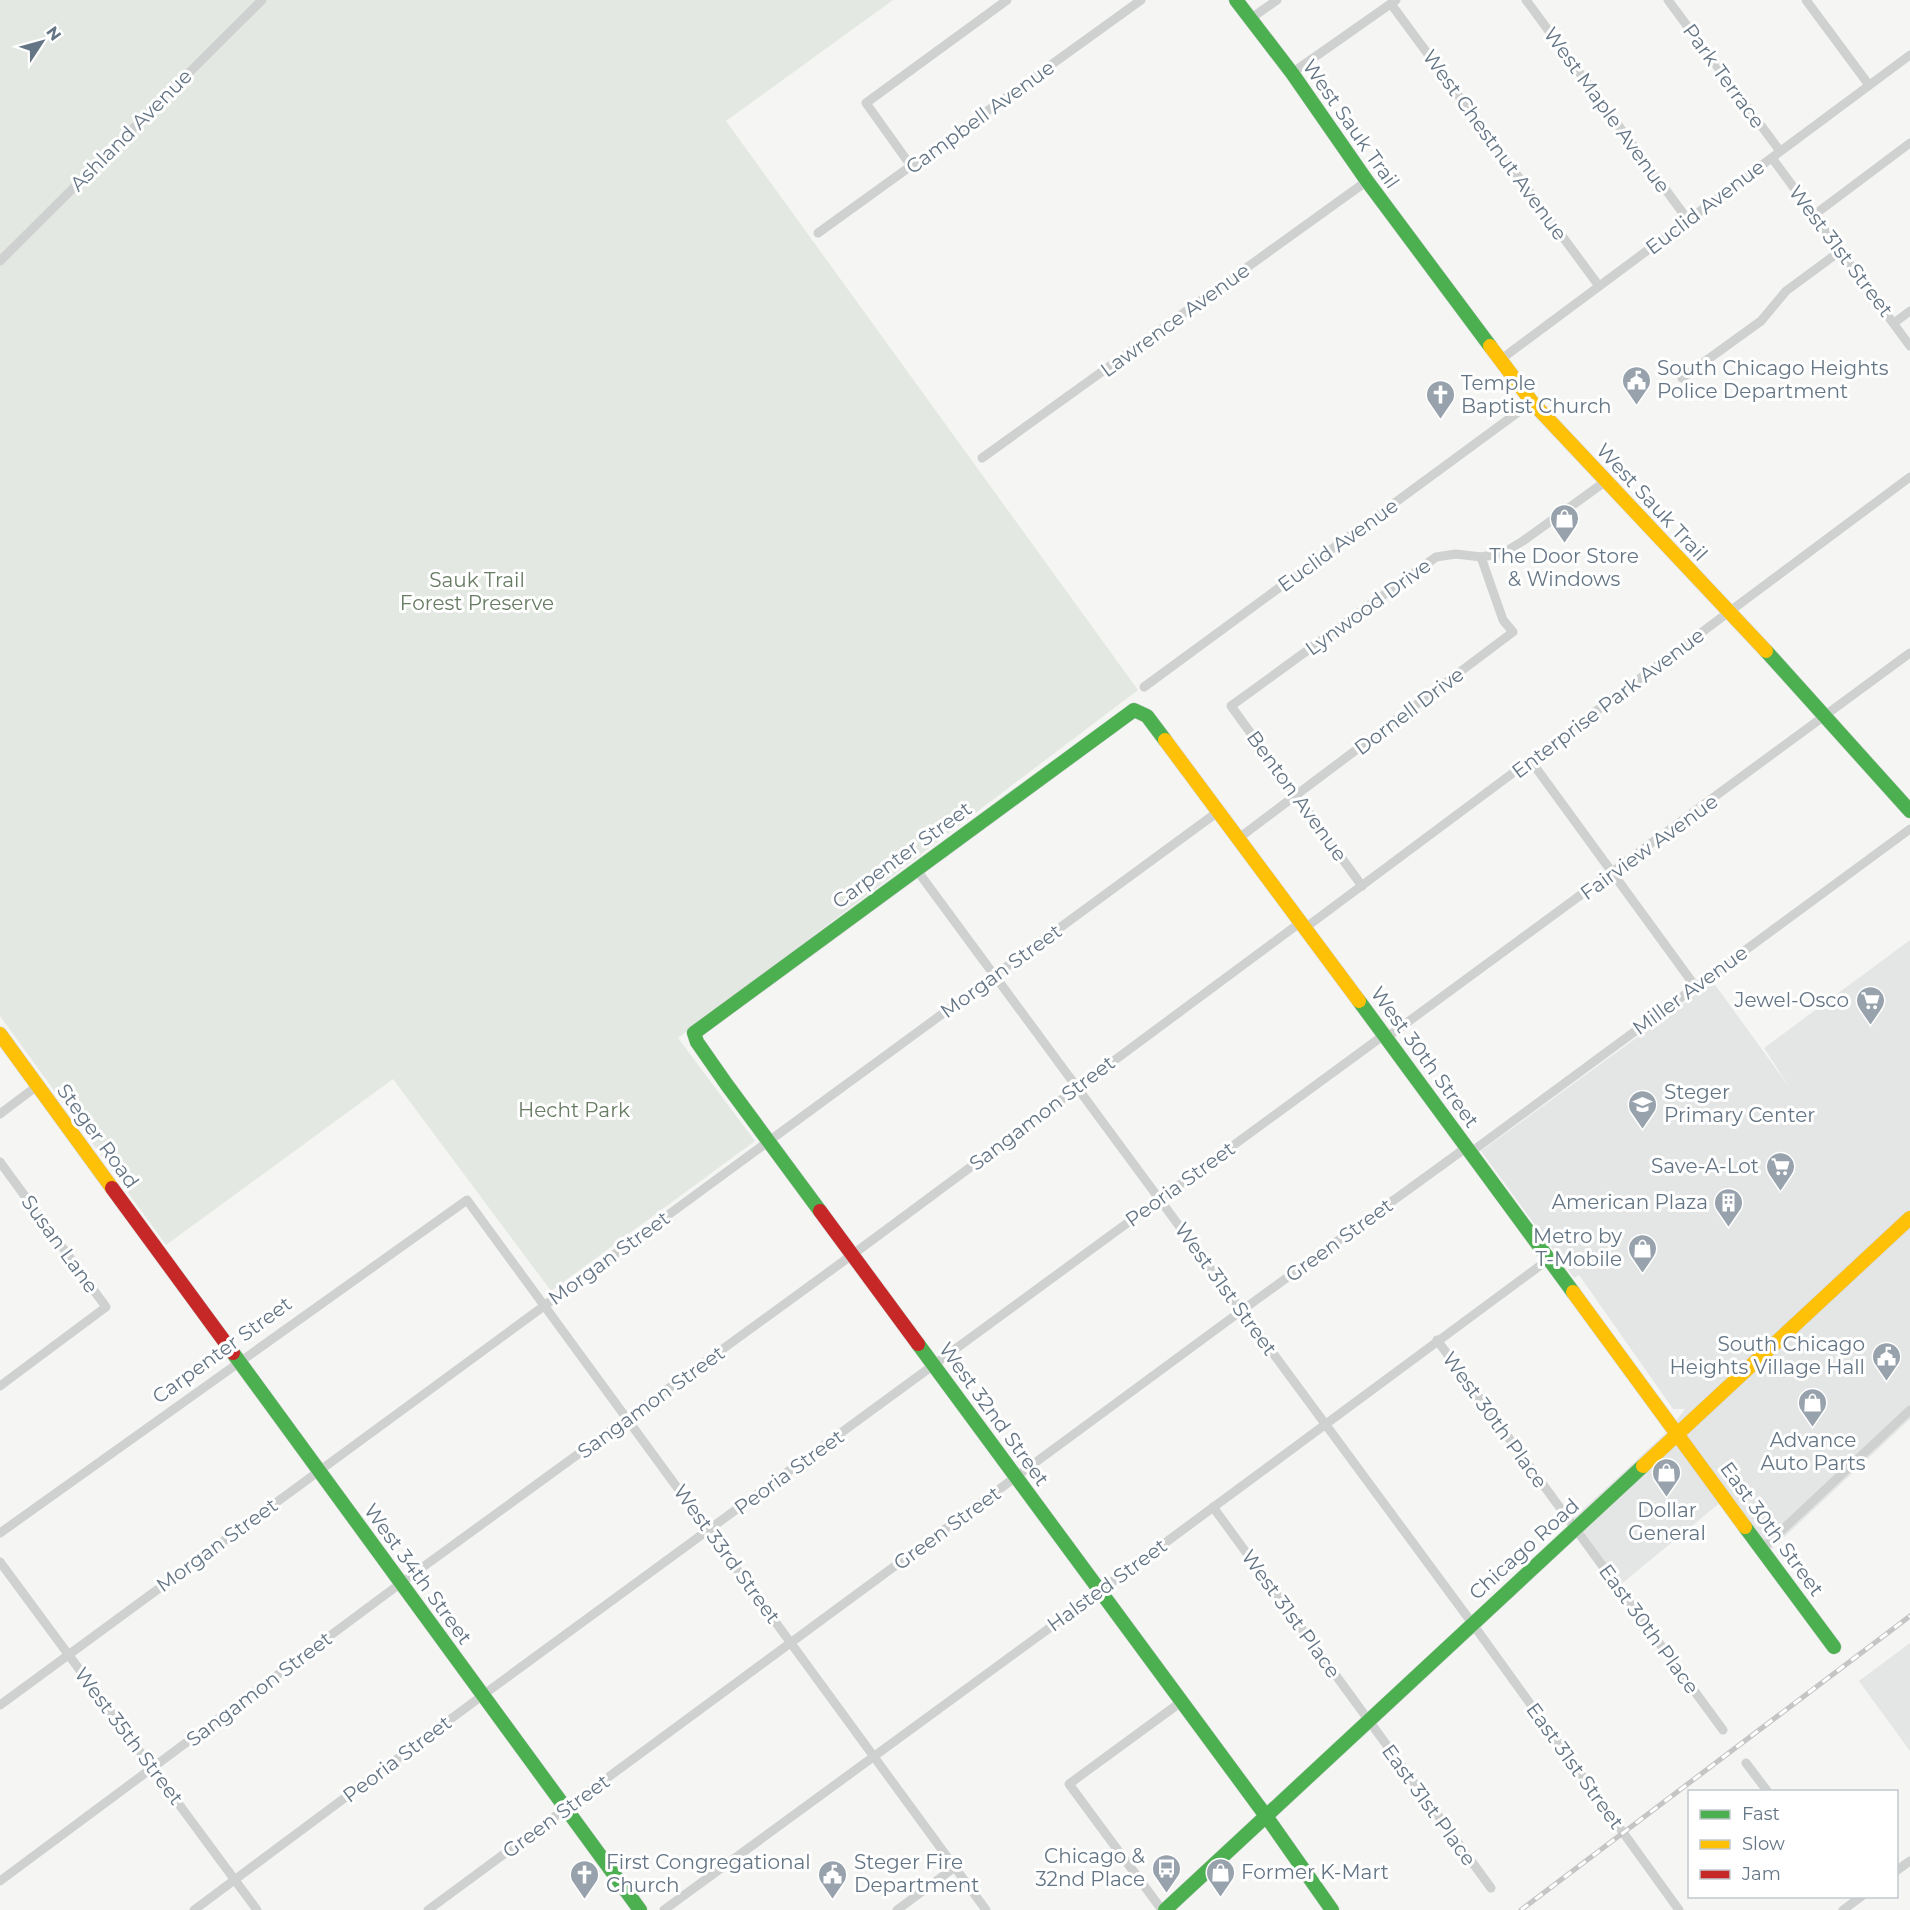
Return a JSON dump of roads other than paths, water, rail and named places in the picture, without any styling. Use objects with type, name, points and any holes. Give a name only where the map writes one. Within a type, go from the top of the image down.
[{"type":"street","name":"Ashland Avenue","points":[[0,261],[262,0]]},
{"type":"street","points":[[911,166],[866,103],[1007,0]]},
{"type":"street","name":"Campbell Avenue","points":[[818,232],[1141,0]]},
{"type":"street","name":"West Sauk Trail","points":[[1236,0],[1292,73],[1367,181],[1533,402],[1729,611],[1910,811]]},
{"type":"street","points":[[1250,19],[1277,0]]},
{"type":"street","name":"West Maple Avenue","points":[[1526,0],[1688,220]]},
{"type":"street","name":"Park Terrace","points":[[1668,0],[1776,155]]},
{"type":"street","points":[[1806,0],[1869,85]]},
{"type":"street","points":[[1292,73],[1393,2]]},
{"type":"street","name":"West Chestnut Avenue","points":[[1393,2],[1599,286]]},
{"type":"street","name":"Euclid Avenue","points":[[1500,360],[1910,55]]},
{"type":"street","points":[[1814,215],[1910,143]]},
{"type":"street","name":"West 31st Street","points":[[1776,155],[1839,252],[1910,346]]},
{"type":"street","name":"Lawrence Avenue","points":[[982,458],[1367,181]]},
{"type":"street","points":[[1682,378],[1761,321],[1786,291],[1839,252]]},
{"type":"street","points":[[1894,323],[1910,311]]},
{"type":"street","name":"Euclid Avenue","points":[[1144,687],[1533,402]]},
{"type":"street","name":"Enterprise Park Avenue","points":[[1303,925],[1362,886],[1910,477]]},
{"type":"street","name":"Lynwood Drive","points":[[1232,706],[1436,557],[1456,554],[1481,558],[1503,553],[1606,481]]},
{"type":"street","name":"Dornell Drive","points":[[1239,838],[1513,632],[1503,620],[1481,558]]},
{"type":"street","name":"Fairview Avenue","points":[[1385,1037],[1613,873],[1910,653]]},
{"type":"street","name":"Benton Avenue","points":[[1232,706],[1362,886]]},
{"type":"street","name":"West 30th Street","points":[[1134,710],[1147,716],[1219,811],[1678,1434]]},
{"type":"street","name":"Carpenter Street","points":[[694,1033],[1134,710]]},
{"type":"street","points":[[1531,761],[1695,986]]},
{"type":"street","name":"Morgan Street","points":[[0,1705],[1219,811]]},
{"type":"street","name":"Miller Avenue","points":[[1469,1150],[1910,829]]},
{"type":"street","name":"West 31st Street","points":[[916,869],[1472,1623]]},
{"type":"street","name":"Sangamon Street","points":[[0,1881],[401,1583],[852,1255],[1077,1087],[1303,925]]},
{"type":"street","name":"West 32nd Street","points":[[694,1033],[697,1042],[769,1141],[1266,1816],[1332,1910]]},
{"type":"street","name":"Steger Road","points":[[0,1034],[166,1261]]},
{"type":"street","name":"Peoria Street","points":[[194,1910],[1159,1199],[1385,1037]]},
{"type":"street","points":[[0,1114],[37,1086]]},
{"type":"street","name":"Green Street","points":[[428,1910],[1241,1311],[1469,1150]]},
{"type":"street","name":"Susan Lane","points":[[0,1162],[106,1308],[0,1386]]},
{"type":"street","name":"Carpenter Street","points":[[0,1533],[467,1200]]},
{"type":"street","name":"West 33rd Street","points":[[467,1200],[986,1910]]},
{"type":"street","name":"Chicago Road","points":[[1163,1910],[1910,1218]]},
{"type":"street","name":"Halsted Street","points":[[664,1910],[1549,1258]]},
{"type":"street","name":"West 34th Street","points":[[166,1261],[640,1910]]},
{"type":"street","name":"West 30th Place","points":[[1437,1341],[1575,1529]]},
{"type":"street","points":[[1763,1548],[1910,1410]]},
{"type":"street","name":"East 30th Street","points":[[1678,1434],[1834,1647]]},
{"type":"street","name":"West 31st Place","points":[[1213,1507],[1368,1722]]},
{"type":"street","name":"East 30th Place","points":[[1575,1529],[1724,1730]]},
{"type":"street","name":"West 35th Street","points":[[0,1562],[257,1910]]},
{"type":"street","name":"East 31st Street","points":[[1472,1623],[1679,1910]]},
{"type":"street","points":[[1163,1910],[1069,1784],[1181,1702]]},
{"type":"street","name":"East 31st Place","points":[[1368,1722],[1491,1888]]},
{"type":"street","points":[[1746,1763],[1766,1790]]},
{"type":"street","points":[[897,1910],[955,1867]]},
{"type":"railway","points":[[1521,1910],[1910,1616]]},
{"type":"place","name":"South Chicago Heights Police Department","points":[[1636,406]]},
{"type":"place","name":"Temple Baptist Church","points":[[1440,420]]},
{"type":"place","name":"The Door Store & Windows","points":[[1564,544]]},
{"type":"place","name":"Jewel-Osco","points":[[1870,1026]]},
{"type":"place","name":"Steger Primary Center","points":[[1643,1130]]},
{"type":"place","name":"Save-A-Lot","points":[[1780,1192]]},
{"type":"place","name":"American Plaza","points":[[1729,1228]]},
{"type":"place","name":"Metro by T-Mobile","points":[[1643,1274]]},
{"type":"place","name":"South Chicago Heights Village Hall","points":[[1886,1382]]},
{"type":"place","name":"Advance Auto Parts","points":[[1813,1428]]},
{"type":"place","name":"Dollar General","points":[[1667,1498]]},
{"type":"place","name":"Chicago & 32nd Place","points":[[1166,1894]]},
{"type":"place","name":"Former K-Mart","points":[[1220,1898]]},
{"type":"place","name":"First Congregational Church","points":[[585,1900]]},
{"type":"place","name":"Steger Fire Department","points":[[833,1900]]},
{"type":"park label","name":"Sauk Trail Forest Preserve","points":[[477,592]]},
{"type":"park label","name":"Hecht Park","points":[[574,1110]]}]
